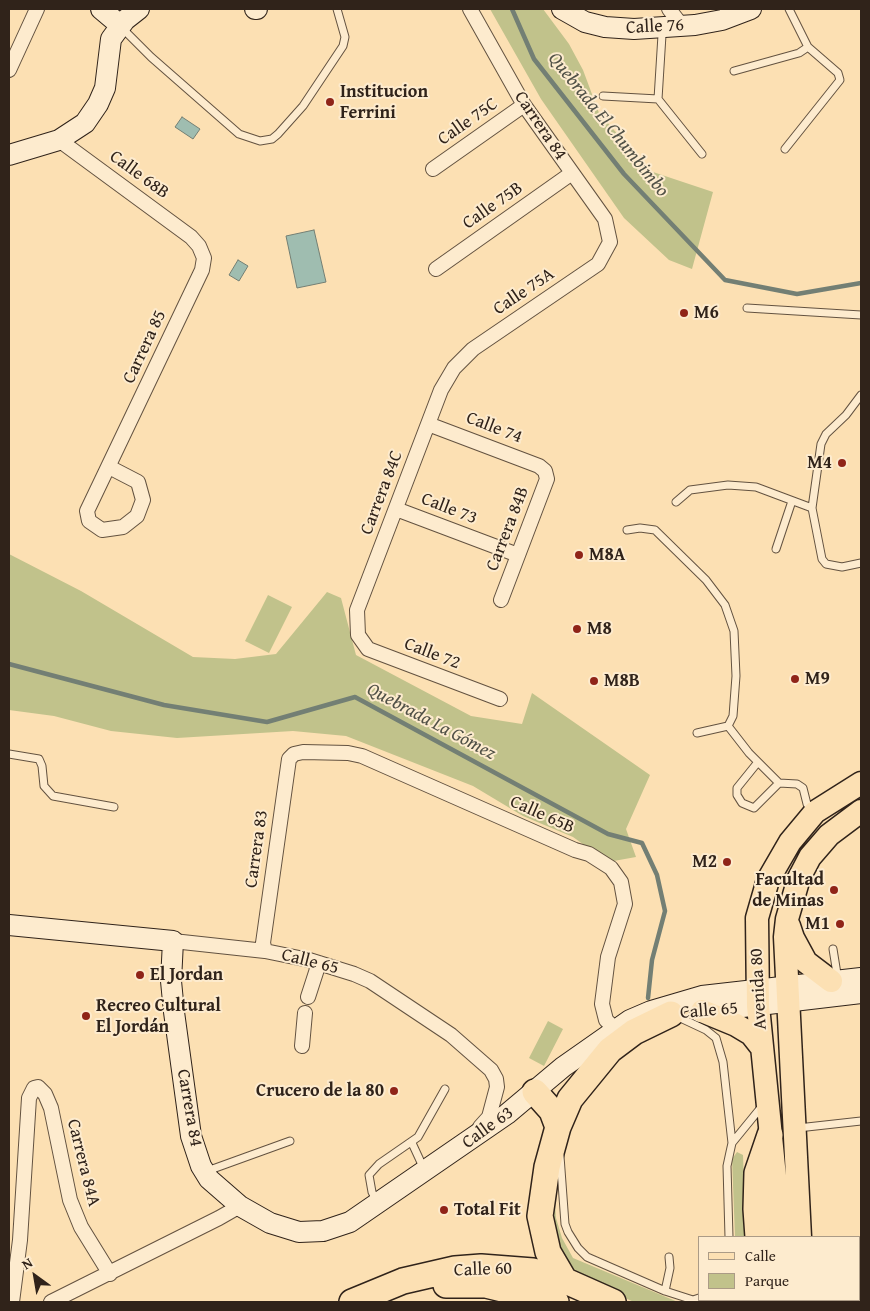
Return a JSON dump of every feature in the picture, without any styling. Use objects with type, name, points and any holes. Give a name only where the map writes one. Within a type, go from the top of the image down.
[{"type":"highway","points":[[365,1302],[448,1285],[486,1285],[516,1291],[560,1292],[540,1216],[547,1167],[558,1127],[570,1099],[610,1050],[661,1012]]},
{"type":"highway","points":[[535,1092],[552,1111],[558,1127]]},
{"type":"highway","points":[[758,1236],[756,1209],[757,1173],[770,1135]]},
{"type":"highway","name":"Calle 60","points":[[352,1302],[403,1281],[455,1269],[481,1266],[533,1271],[560,1292],[613,1302]]},
{"type":"highway","points":[[472,1300],[516,1291]]},
{"type":"main road","points":[[101,9],[120,25]]},
{"type":"main road","points":[[9,155],[58,140],[85,123],[98,104],[107,79],[108,46],[120,25],[139,9]]},
{"type":"main road","name":"Calle 76","points":[[562,9],[585,22],[605,27],[659,28],[722,20],[751,9]]},
{"type":"main road","name":"Avenida 80","points":[[781,1236],[757,998],[756,930],[760,904],[768,880],[784,851],[815,812],[861,783]]},
{"type":"main road","name":"Avenida 80","points":[[800,1236],[785,937],[787,919],[799,878],[810,857],[829,835],[861,811]]},
{"type":"main road","points":[[787,919],[793,938],[806,962],[835,981]]},
{"type":"main road","name":"Calle 65","points":[[9,925],[173,941]]},
{"type":"main road","name":"Carrera 84","points":[[173,941],[171,981],[183,1080],[191,1136],[204,1172],[240,1206],[277,1226],[299,1232],[317,1232]]},
{"type":"main road","name":"Calle 65","points":[[789,994],[835,981],[861,978]]},
{"type":"main road","name":"Calle 65","points":[[661,1012],[702,1011],[757,998],[789,994],[861,992]]},
{"type":"main road","name":"Calle 65","points":[[661,1012],[702,996],[757,998]]},
{"type":"main road","points":[[702,1011],[736,1025],[751,1034],[762,1048]]},
{"type":"main road","name":"Calle 63","points":[[317,1232],[343,1225],[426,1172],[461,1148],[535,1092],[563,1067],[615,1029],[661,1012]]},
{"type":"street","points":[[9,70],[37,9]]},
{"type":"street","name":"Carrera 84","points":[[470,9],[524,105],[605,219],[610,242]]},
{"type":"street","points":[[669,9],[682,26]]},
{"type":"street","name":"Calle 75C","points":[[433,169],[524,105]]},
{"type":"street","name":"Calle 68B","points":[[58,140],[196,242]]},
{"type":"street","name":"Calle 75B","points":[[436,269],[572,173]]},
{"type":"street","name":"Carrera 85","points":[[109,467],[138,482],[143,500],[137,516],[123,527],[102,530],[90,521],[87,512],[202,270],[203,253],[196,242]]},
{"type":"street","name":"Calle 75A","points":[[454,368],[473,349],[598,264],[610,242]]},
{"type":"street","name":"Carrera 84C","points":[[358,635],[357,610],[441,390],[454,368]]},
{"type":"street","name":"Calle 74","points":[[428,424],[539,466],[545,471]]},
{"type":"street","name":"Carrera 84B","points":[[501,600],[547,479],[545,471]]},
{"type":"street","name":"Calle 73","points":[[396,509],[518,555]]},
{"type":"street","name":"Calle 72","points":[[358,635],[368,650],[500,699]]},
{"type":"street","name":"Calle 65B","points":[[294,754],[303,752],[348,752],[362,756],[575,850],[589,854],[611,868],[621,882],[625,895],[623,912],[611,944],[602,988],[602,1010],[606,1020],[615,1029]]},
{"type":"street","name":"Carrera 83","points":[[265,952],[263,943],[287,767],[294,754]]},
{"type":"street","name":"Calle 65","points":[[173,941],[265,952],[319,963],[354,974],[370,982],[451,1035],[491,1070],[496,1079],[497,1087],[489,1117],[461,1148]]},
{"type":"street","points":[[308,998],[319,963]]},
{"type":"street","points":[[302,1046],[305,1013]]},
{"type":"street","name":"Carrera 84A","points":[[12,1302],[20,1240],[29,1098],[34,1088],[38,1086],[45,1094],[51,1108],[64,1177],[74,1209],[110,1274]]},
{"type":"street","points":[[51,1302],[110,1274],[240,1206]]},
{"type":"lane","points":[[120,25],[151,56],[239,134],[260,142],[272,139],[278,134],[303,106],[343,46],[345,37],[337,9]]},
{"type":"lane","points":[[786,149],[840,80],[838,73],[808,47],[788,9]]},
{"type":"lane","points":[[659,28],[662,35],[658,99],[702,154]]},
{"type":"lane","points":[[734,71],[793,55],[808,47]]},
{"type":"lane","points":[[603,96],[658,99]]},
{"type":"lane","points":[[747,308],[861,315]]},
{"type":"lane","points":[[861,394],[846,415],[826,434],[821,444],[812,508],[822,559],[826,564],[842,567],[861,563]]},
{"type":"lane","points":[[676,502],[690,490],[728,485],[756,487],[812,508]]},
{"type":"lane","points":[[776,549],[792,501]]},
{"type":"lane","points":[[627,530],[640,528],[654,530],[706,580],[726,606],[734,631],[736,676],[733,716],[728,726]]},
{"type":"lane","points":[[698,733],[728,726]]},
{"type":"lane","points":[[728,726],[758,762],[779,783],[797,784],[803,788],[807,804],[815,812]]},
{"type":"lane","points":[[9,754],[38,759],[42,766],[44,786],[53,796],[114,807]]},
{"type":"lane","points":[[758,762],[737,788],[737,795],[742,803],[754,808],[779,783]]},
{"type":"lane","points":[[833,949],[835,981]]},
{"type":"lane","points":[[661,1012],[706,1030],[716,1038],[723,1062],[732,1143],[727,1166],[729,1236]]},
{"type":"lane","points":[[378,1203],[372,1192],[369,1175],[378,1164],[412,1143],[424,1130],[445,1089]]},
{"type":"lane","points":[[732,1143],[767,1101]]},
{"type":"lane","points":[[795,1128],[861,1122]]},
{"type":"lane","points":[[558,1127],[565,1224],[572,1240],[587,1257],[665,1291],[693,1300],[698,1298]]},
{"type":"lane","points":[[204,1172],[290,1141]]},
{"type":"lane","points":[[412,1143],[426,1172]]},
{"type":"lane","points":[[665,1291],[670,1268],[669,1257]]},
{"type":"green space","points":[[490,9],[543,9],[569,44],[583,70],[599,113],[650,171],[713,192],[692,269],[669,260],[624,218],[541,99]]},
{"type":"green space","points":[[9,554],[81,591],[193,657],[235,659],[276,654],[327,592],[341,598],[356,655],[471,716],[522,724],[532,693],[650,775],[626,829],[636,857],[608,862],[573,837],[523,816],[473,786],[346,736],[293,731],[177,738],[111,731],[54,716],[9,710]]},
{"type":"green space","points":[[268,595],[292,607],[269,653],[245,641]]},
{"type":"green space","points":[[548,1021],[563,1029],[544,1066],[529,1058]]},
{"type":"green space","points":[[737,1152],[743,1155],[746,1236],[735,1236],[732,1159]]},
{"type":"green space","points":[[553,1175],[556,1218],[562,1238],[573,1258],[678,1302],[634,1302],[584,1280],[565,1263],[552,1236]]},
{"type":"shaded area","points":[[182,117],[200,129],[193,139],[175,127]]},
{"type":"shaded area","points":[[314,230],[326,282],[297,288],[286,236]]},
{"type":"shaded area","points":[[238,260],[248,266],[239,281],[229,275]]},
{"type":"waterway","name":"Quebrada El Chumbimbo","points":[[512,9],[534,59],[624,174],[725,280],[797,294],[861,283]]},
{"type":"waterway","name":"Quebrada La Gómez","points":[[9,664],[164,705],[267,722],[355,697],[608,834],[642,843],[657,875],[665,911],[652,960],[648,998]]},
{"type":"place","name":"Institucion Ferrini","points":[[330,102]]},
{"type":"place","name":"M6","points":[[684,313]]},
{"type":"place","name":"M4","points":[[842,463]]},
{"type":"place","name":"M8A","points":[[579,555]]},
{"type":"place","name":"M8","points":[[577,629]]},
{"type":"place","name":"M9","points":[[795,679]]},
{"type":"place","name":"M8B","points":[[594,681]]},
{"type":"place","name":"M2","points":[[727,862]]},
{"type":"place","name":"Facultad de Minas","points":[[834,890]]},
{"type":"place","name":"M1","points":[[840,924]]},
{"type":"place","name":"El Jordan","points":[[140,975]]},
{"type":"place","name":"Recreo Cultural El Jordán","points":[[86,1016]]},
{"type":"place","name":"Crucero de la 80","points":[[394,1091]]},
{"type":"place","name":"Total Fit","points":[[444,1210]]}]
